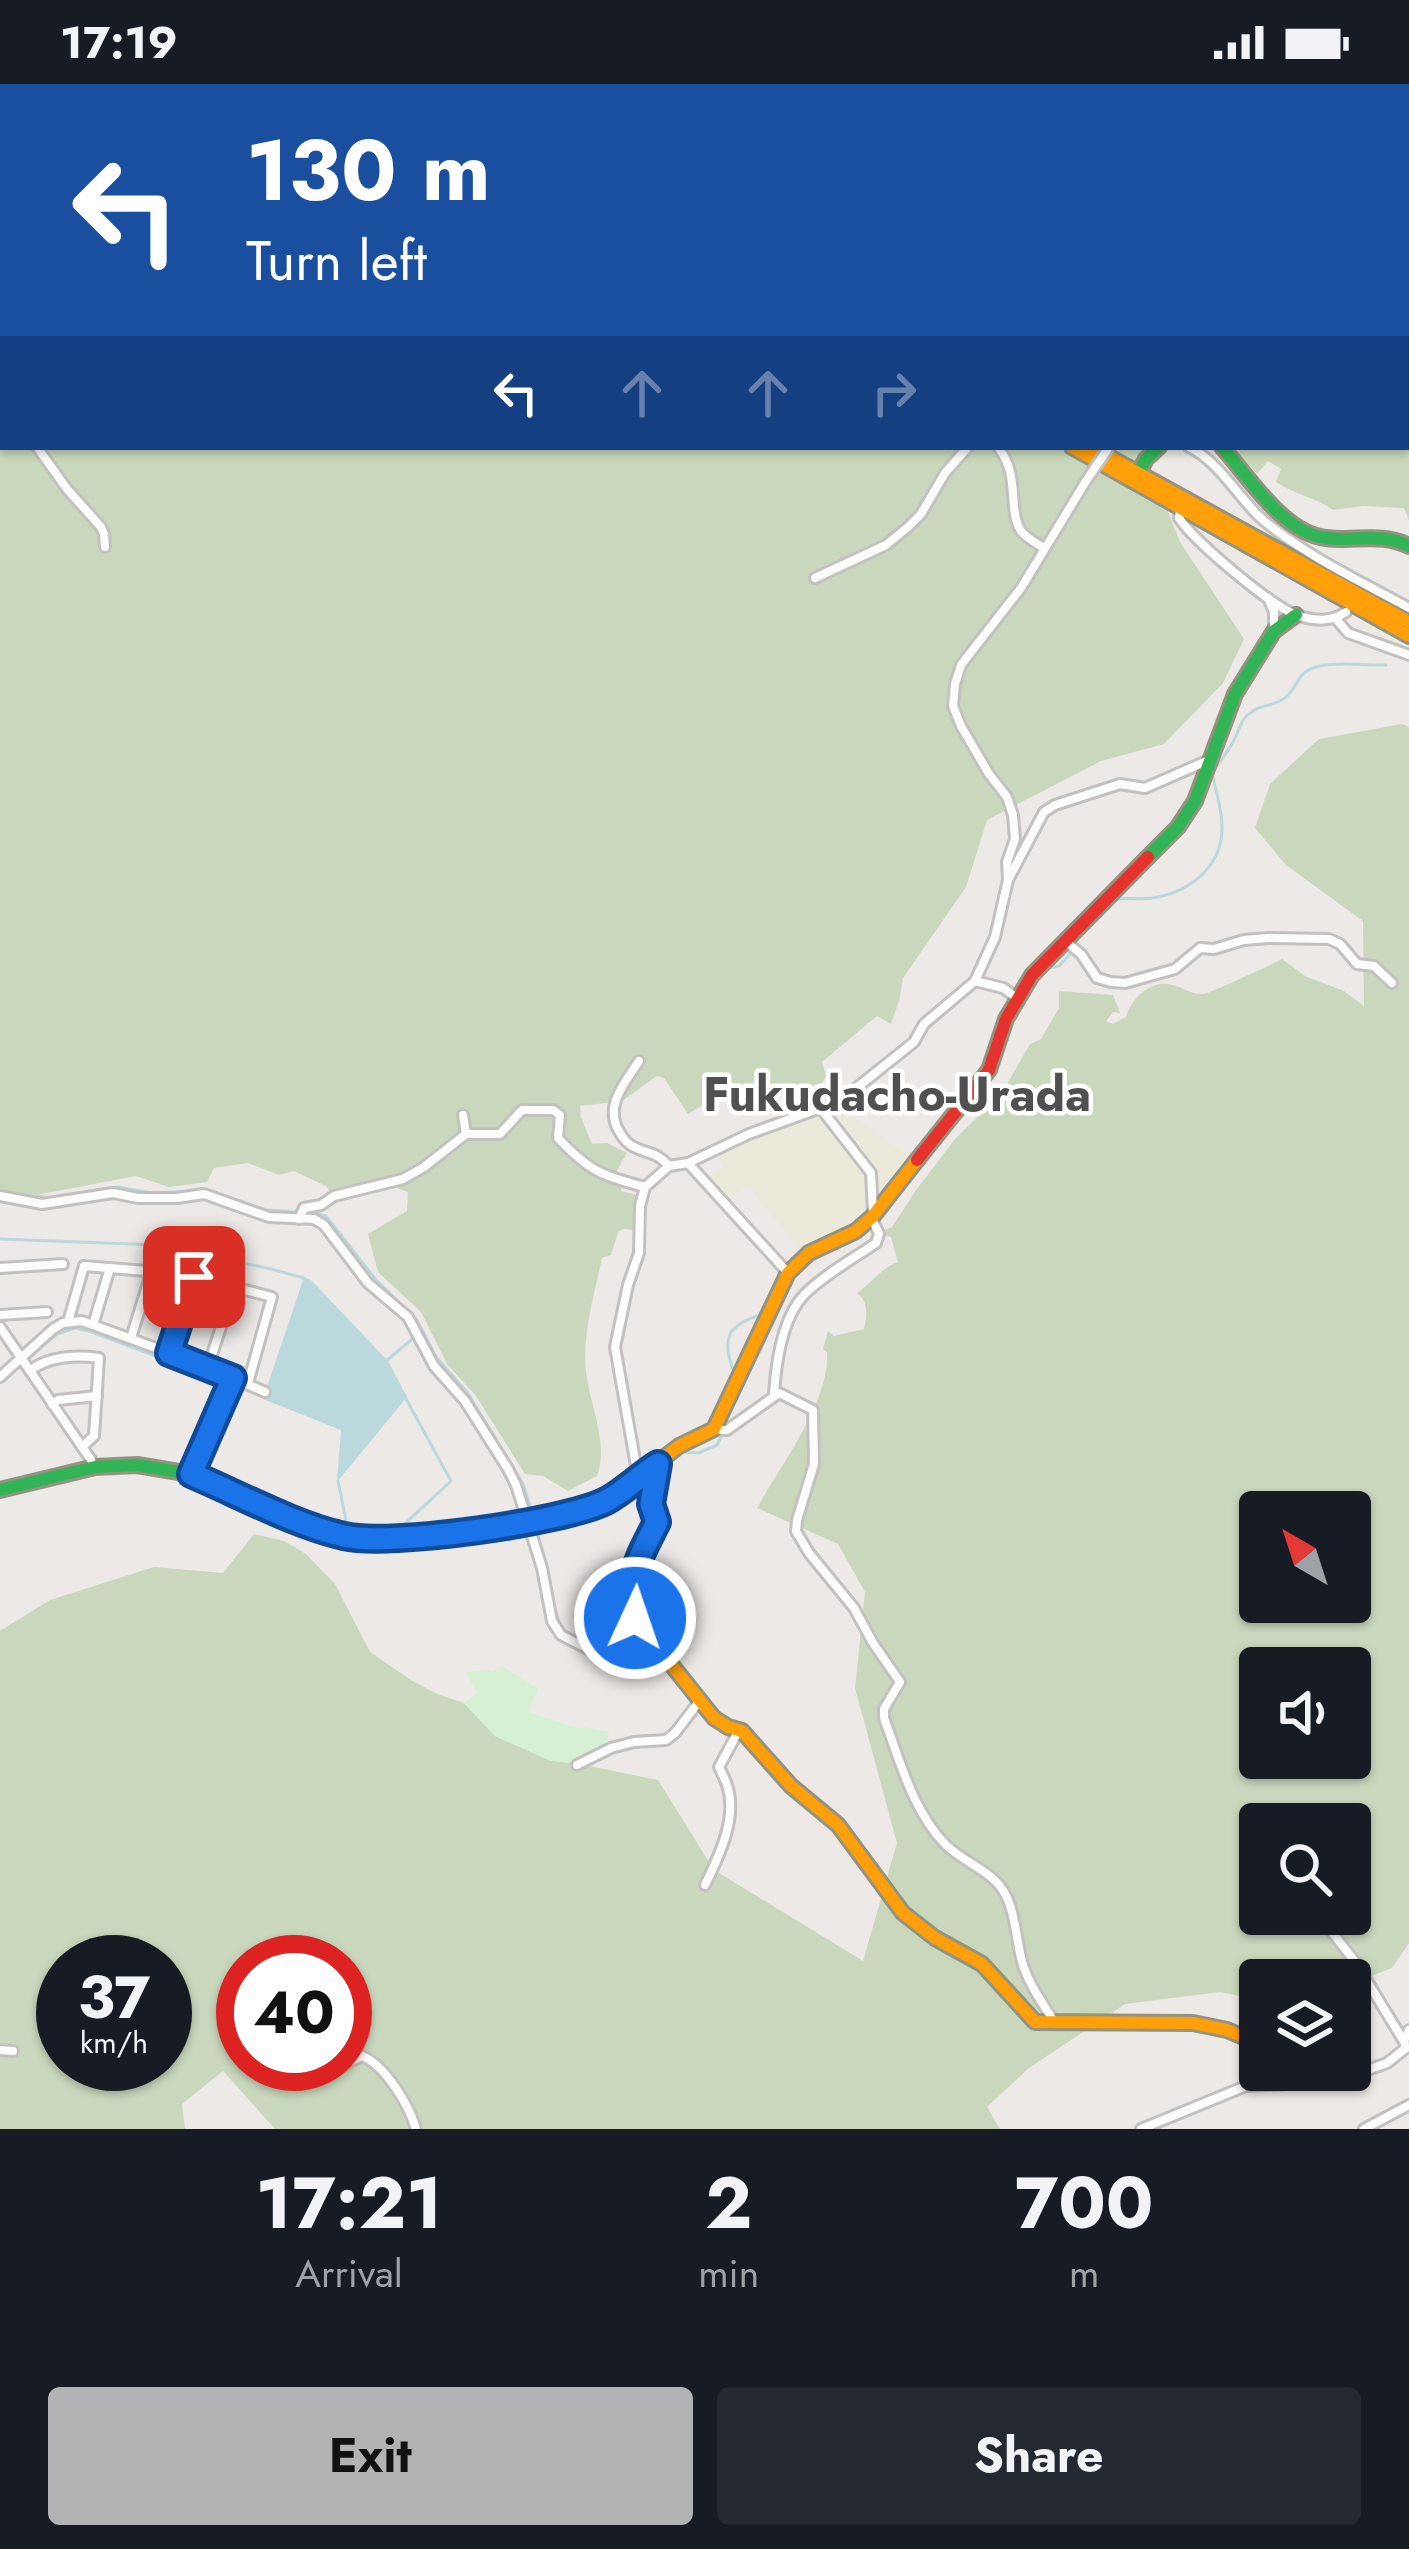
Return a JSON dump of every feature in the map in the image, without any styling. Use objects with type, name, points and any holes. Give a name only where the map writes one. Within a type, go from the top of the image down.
[{"type":"street","points":[[39,450],[101,527],[105,547]]},
{"type":"street","points":[[814,578],[886,545],[908,527],[965,450]]},
{"type":"street","points":[[1000,450],[1013,481],[1022,534],[1044,548]]},
{"type":"street","points":[[1078,450],[1409,622]]},
{"type":"street","points":[[1095,450],[1180,510],[1409,636]]},
{"type":"street","points":[[1008,880],[1007,862],[1015,839],[1013,815],[952,706],[955,683],[961,665],[1021,589],[1106,450]]},
{"type":"street","points":[[1136,478],[1156,450]]},
{"type":"street","points":[[1194,450],[1264,521],[1364,586],[1409,608]]},
{"type":"street","points":[[1225,450],[1290,522],[1310,534],[1332,539],[1379,535],[1409,546]]},
{"type":"street","points":[[1234,450],[1238,464]]},
{"type":"street","points":[[1180,510],[1179,518],[1196,540],[1297,616],[1336,619],[1346,612]]},
{"type":"street","points":[[1268,598],[1274,631]]},
{"type":"street","points":[[720,1430],[737,1377],[788,1273],[821,1245],[874,1221],[988,1070],[1006,1018],[1032,975],[1071,946],[1178,826],[1195,801],[1235,694],[1274,631],[1297,616]]},
{"type":"street","points":[[1336,619],[1348,633],[1409,655]]},
{"type":"street","points":[[638,1477],[615,1347],[639,1253],[645,1187],[669,1166],[688,1163],[749,1133],[840,1101],[914,1042],[924,1024],[975,981],[994,937],[1008,880],[1040,817],[1055,805],[1120,784],[1145,788],[1210,760]]},
{"type":"street","points":[[1071,946],[1097,978],[1125,983],[1174,969],[1200,948],[1268,938],[1329,939],[1358,964],[1384,972],[1392,983]]},
{"type":"street","points":[[975,981],[1003,988],[1017,998]]},
{"type":"street","points":[[639,1061],[615,1100],[612,1118],[632,1147],[658,1155],[669,1166]]},
{"type":"street","points":[[298,1219],[304,1208],[334,1196],[414,1174],[466,1134],[500,1134],[522,1110],[553,1110],[560,1115],[558,1138],[584,1165],[645,1187]]},
{"type":"street","points":[[774,1396],[775,1372],[791,1316],[805,1294],[879,1239],[871,1173],[822,1110]]},
{"type":"street","points":[[463,1115],[466,1134]]},
{"type":"street","points":[[688,1163],[788,1273]]},
{"type":"street","points":[[0,1196],[42,1204],[113,1193],[138,1198],[205,1194],[269,1217],[314,1219],[324,1225],[368,1283],[418,1330],[434,1366],[465,1401],[508,1469],[542,1568],[552,1621],[566,1640],[588,1649],[609,1644],[622,1627],[625,1586],[656,1525],[658,1464]]},
{"type":"street","points":[[0,1268],[63,1264]]},
{"type":"street","points":[[68,1322],[84,1266],[152,1270],[272,1297],[248,1383]]},
{"type":"street","points":[[93,1324],[110,1268]]},
{"type":"street","points":[[131,1338],[152,1270]]},
{"type":"street","points":[[169,1353],[194,1277]]},
{"type":"street","points":[[208,1367],[234,1287]]},
{"type":"street","points":[[779,1297],[791,1316]]},
{"type":"street","points":[[0,1315],[47,1312]]},
{"type":"street","points":[[0,1377],[27,1362],[53,1329],[82,1321],[265,1392]]},
{"type":"street","points":[[0,1327],[93,1464]]},
{"type":"street","points":[[27,1362],[99,1358],[94,1436],[84,1445]]},
{"type":"street","points":[[191,1474],[232,1383]]},
{"type":"street","points":[[0,1490],[93,1464],[137,1465],[191,1474],[356,1539],[406,1538],[528,1521],[607,1500],[680,1446],[720,1430],[779,1393],[812,1409],[814,1464],[796,1531],[808,1553],[854,1608],[900,1682],[884,1709],[884,1718],[914,1796],[929,1826],[947,1847],[997,1882],[1007,1896],[1023,1963],[1055,2024]]},
{"type":"street","points":[[55,1402],[97,1396]]},
{"type":"street","points":[[634,1565],[635,1618],[719,1723],[751,1739],[791,1786],[850,1838],[903,1913],[992,1972],[1035,2022],[1156,2020],[1220,2027],[1239,2035]]},
{"type":"street","points":[[577,1765],[611,1748],[666,1740],[701,1699]]},
{"type":"street","points":[[706,1885],[729,1818],[727,1784],[719,1766],[739,1730]]},
{"type":"street","points":[[1335,1935],[1406,2046]]},
{"type":"street","points":[[1142,2129],[1246,2086],[1365,2072],[1387,2063],[1406,2046],[1409,2030]]},
{"type":"street","points":[[0,2050],[13,2051]]},
{"type":"street","points":[[372,2060],[400,2095],[416,2129]]},
{"type":"street","points":[[1364,2129],[1381,2125],[1408,2106]]},
{"type":"shaded area","points":[[838,1107],[909,1156],[879,1200],[875,1199],[874,1173],[830,1114]]},
{"type":"shaded area","points":[[818,1113],[867,1174],[867,1215],[855,1227],[802,1252],[748,1186],[726,1200],[708,1178],[723,1167],[716,1154]]},
{"type":"green space","points":[[0,450],[1143,450],[1180,542],[1244,639],[1223,683],[1164,744],[1101,761],[987,820],[966,887],[903,978],[891,1024],[877,1016],[822,1062],[826,1075],[822,1083],[759,1101],[746,1102],[723,1093],[688,1114],[664,1078],[657,1076],[622,1101],[580,1106],[592,1144],[607,1143],[627,1153],[612,1179],[622,1184],[621,1191],[637,1195],[638,1230],[618,1232],[611,1255],[602,1258],[589,1315],[585,1358],[600,1438],[597,1476],[568,1491],[543,1476],[525,1474],[476,1396],[447,1364],[421,1312],[378,1272],[368,1234],[407,1211],[408,1192],[375,1180],[331,1194],[326,1186],[294,1171],[279,1175],[248,1163],[214,1168],[207,1182],[169,1187],[136,1176],[0,1202]]},
{"type":"green space","points":[[1238,450],[1409,450],[1409,520],[1404,508],[1333,510],[1276,482],[1281,469],[1268,461],[1257,474]]},
{"type":"green space","points":[[1402,724],[1409,727],[1409,1943],[1392,1968],[1371,1976],[1371,1959],[1239,1959],[1239,1996],[1220,1992],[1125,2004],[1029,2068],[987,2107],[1000,2129],[275,2129],[241,2091],[372,2091],[372,1935],[216,1935],[216,2077],[182,2104],[185,2129],[0,2129],[0,1631],[50,1600],[154,1567],[223,1573],[254,1534],[284,1541],[306,1554],[335,1584],[370,1652],[411,1680],[464,1703],[495,1736],[551,1761],[658,1780],[714,1870],[863,1961],[897,1843],[855,1688],[865,1592],[838,1544],[757,1508],[813,1411],[826,1371],[823,1349],[828,1331],[834,1336],[864,1329],[865,1305],[857,1293],[898,1262],[891,1237],[882,1231],[892,1227],[956,1138],[1002,1093],[1030,1044],[1041,1039],[1059,1008],[1059,991],[1113,995],[1120,1013],[1113,1012],[1106,1021],[1113,1024],[1126,1017],[1136,999],[1153,986],[1167,984],[1204,994],[1282,959],[1364,1006],[1363,921],[1286,865],[1255,828],[1270,784],[1319,739]]},
{"type":"green space","points":[[502,1666],[538,1689],[528,1712],[580,1729],[609,1732],[605,1748],[574,1763],[551,1761],[495,1736],[464,1703],[477,1693],[466,1672],[492,1672]]},
{"type":"water","points":[[304,1277],[388,1361],[407,1397],[337,1482],[341,1430],[263,1399]]},
{"type":"waterway","points":[[1115,900],[1178,891],[1209,867],[1222,830],[1212,773],[1249,714],[1283,699],[1313,668],[1386,665]]},
{"type":"waterway","points":[[1033,983],[1071,953]]},
{"type":"waterway","points":[[999,1059],[1009,1028]]},
{"type":"waterway","points":[[974,1099],[990,1078]]},
{"type":"waterway","points":[[903,1168],[914,1155]]},
{"type":"waterway","points":[[0,1192],[52,1198],[118,1187],[152,1193],[195,1191]]},
{"type":"waterway","points":[[211,1192],[267,1210],[296,1212]]},
{"type":"waterway","points":[[851,1240],[879,1220],[897,1192]]},
{"type":"waterway","points":[[310,1212],[326,1216],[376,1280],[417,1320],[436,1357],[467,1392],[523,1484],[533,1515]]},
{"type":"waterway","points":[[0,1239],[157,1245],[304,1278]]},
{"type":"waterway","points":[[733,1369],[728,1349],[731,1334],[741,1323],[761,1315]]},
{"type":"waterway","points":[[0,1319],[21,1350]]},
{"type":"waterway","points":[[0,1382],[57,1334],[75,1328],[265,1397]]},
{"type":"waterway","points":[[386,1361],[416,1336]]},
{"type":"waterway","points":[[36,1373],[82,1440]]},
{"type":"waterway","points":[[396,1532],[451,1481],[405,1397]]},
{"type":"waterway","points":[[725,1425],[732,1406]]},
{"type":"waterway","points":[[657,1506],[664,1476],[676,1457],[717,1445],[722,1435]]},
{"type":"waterway","points":[[97,1461],[129,1460]]},
{"type":"waterway","points":[[0,1482],[82,1464]]},
{"type":"waterway","points":[[338,1481],[348,1530]]},
{"type":"waterway","points":[[536,1527],[561,1625],[577,1641],[590,1643],[606,1641],[617,1624],[624,1567],[650,1520]]},
{"type":"traffic: fast","points":[[1137,476],[1156,450]]},
{"type":"traffic: fast","points":[[1225,450],[1281,515],[1311,534],[1388,539],[1409,546]]},
{"type":"traffic: fast","points":[[1148,857],[1178,827],[1195,801],[1235,694],[1274,631],[1296,615]]},
{"type":"traffic: fast","points":[[0,1490],[95,1467],[137,1465],[191,1474],[339,1536],[377,1540],[552,1515]]},
{"type":"traffic: slow","points":[[1077,450],[1409,636]]},
{"type":"traffic: slow","points":[[1096,450],[1409,622]]},
{"type":"traffic: slow","points":[[552,1515],[592,1506],[622,1490],[679,1446],[714,1429],[788,1273],[809,1253],[856,1231],[917,1160]]},
{"type":"traffic: slow","points":[[658,1464],[651,1504],[657,1521],[635,1565],[631,1591],[635,1619],[714,1718],[742,1731],[791,1786],[838,1825],[903,1913],[935,1938],[982,1964],[1035,2022],[1193,2023],[1239,2035]]},
{"type":"traffic: jam","points":[[917,1160],[989,1070],[1006,1019],[1032,975],[1148,857]]},
{"type":"district","name":"Fukudacho-Urada","points":[[897,1094]]},
{"type":"route","points":[[194,1277],[169,1353],[233,1378],[191,1474],[339,1535],[377,1540],[528,1521],[577,1510],[607,1500],[658,1464],[651,1504],[657,1522],[634,1565],[635,1618]]}]
